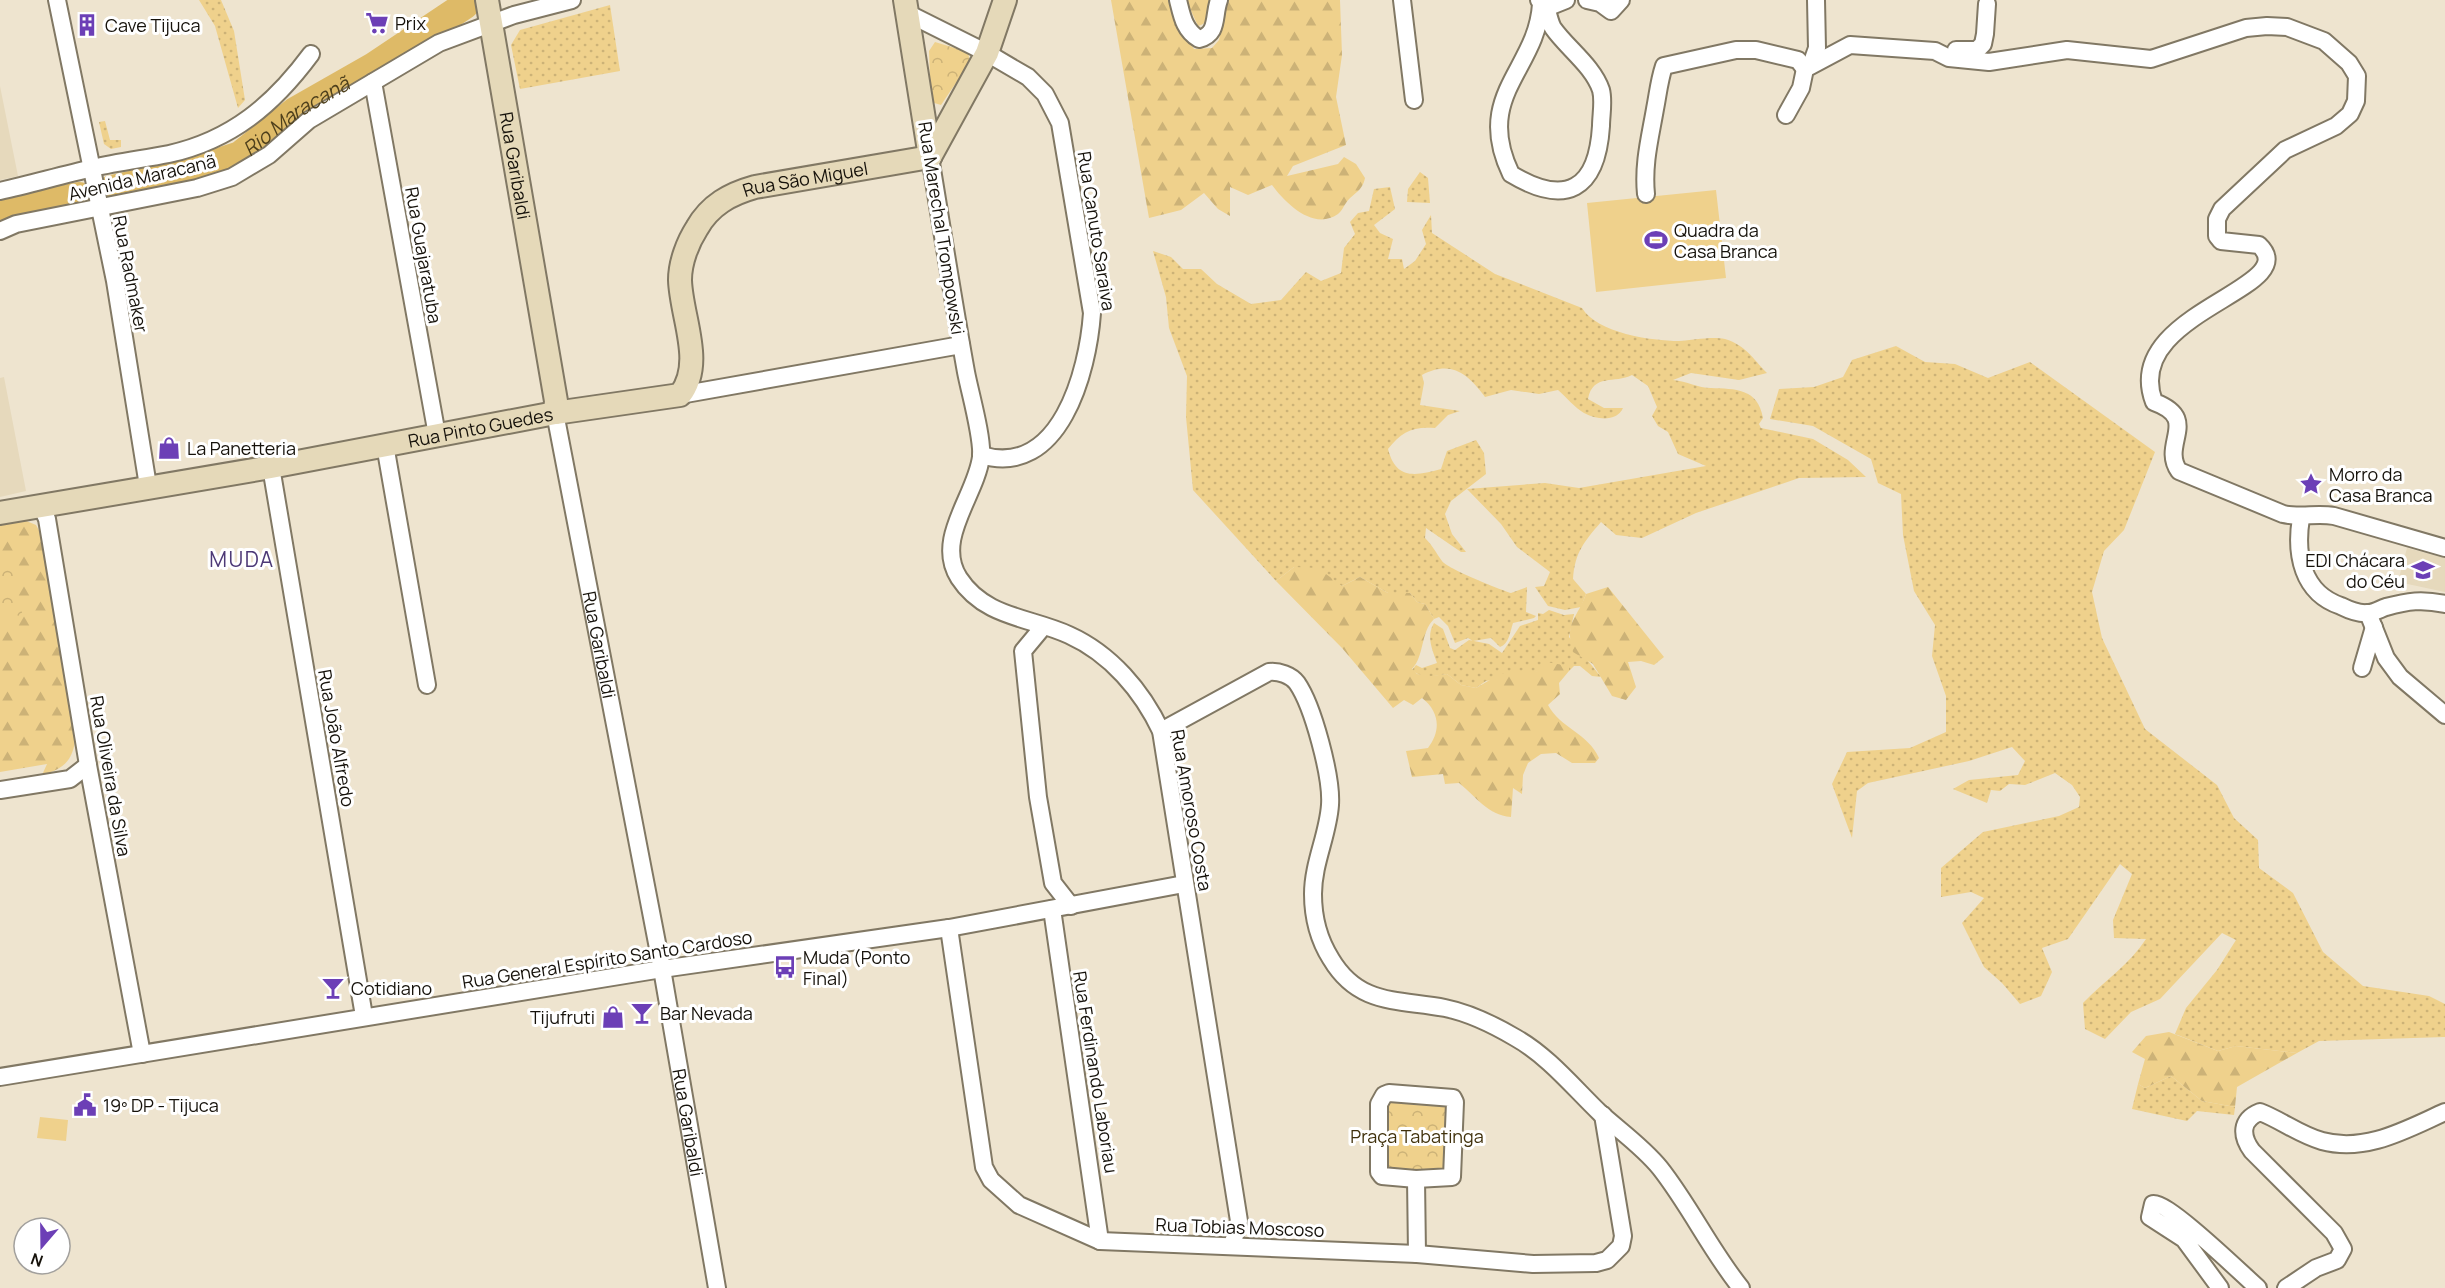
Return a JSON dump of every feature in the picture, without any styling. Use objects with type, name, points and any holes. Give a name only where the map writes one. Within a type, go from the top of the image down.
[{"type":"street","name":"Rua Radmaker","points":[[57,0],[115,281],[148,486]]},
{"type":"street","name":"Avenida Maracanã","points":[[0,231],[16,224],[197,188],[232,177],[269,154],[309,120],[439,43],[489,10],[572,0]]},
{"type":"street","points":[[930,157],[987,53],[1005,0]]},
{"type":"street","points":[[1178,0],[1190,34],[1199,39],[1207,37],[1212,31],[1219,0]]},
{"type":"street","points":[[1402,0],[1414,100]]},
{"type":"street","points":[[1542,4],[1566,0]]},
{"type":"street","points":[[1587,0],[1600,3],[1611,11],[1621,0]]},
{"type":"street","points":[[1786,115],[1801,88],[1817,48],[1819,29],[1816,0]]},
{"type":"street","points":[[1542,4],[1552,26],[1597,83],[1602,102],[1600,145],[1596,158],[1584,181],[1561,192],[1548,191],[1511,174],[1500,147],[1503,102],[1536,29],[1542,4]]},
{"type":"street","points":[[1808,67],[1850,45],[1935,51],[1977,50],[1983,44],[1988,4]]},
{"type":"street","name":"Rua Canuto Saraiva","points":[[906,6],[1028,78],[1045,94],[1060,123],[1092,313],[1090,344],[1082,372],[1067,410],[1050,436],[1032,453],[1012,459],[995,460],[981,455]]},
{"type":"street","name":"Rua Marechal Trompowski","points":[[906,6],[981,455]]},
{"type":"street","name":"Rua Garibaldi","points":[[489,10],[556,401],[555,413],[662,969],[717,1288]]},
{"type":"street","points":[[1935,51],[1949,58],[1989,62],[2067,50],[2151,59],[2246,28],[2267,26],[2308,33],[2337,50],[2356,75],[2356,100],[2350,114],[2336,126],[2285,150],[2222,209],[2217,219],[2217,236],[2221,240],[2259,245],[2268,257],[2264,271],[2258,278],[2223,298],[2173,333],[2162,345],[2150,369],[2149,389],[2154,402],[2174,412],[2179,423],[2175,465],[2179,471],[2216,484],[2283,514],[2301,518],[2318,513],[2334,516],[2445,548]]},
{"type":"street","points":[[1646,194],[1643,167],[1656,105],[1657,87],[1664,66],[1721,52],[1756,50],[1798,60],[1808,67]]},
{"type":"street","name":"Avenida Maracanã","points":[[0,191],[92,174],[170,154],[224,135],[252,118],[282,91],[312,54]]},
{"type":"street","name":"Rua Guajaratuba","points":[[374,82],[437,435]]},
{"type":"street","name":"Rua São Miguel","points":[[680,396],[689,384],[693,366],[682,297],[682,267],[690,238],[702,218],[718,203],[737,192],[755,187],[930,157]]},
{"type":"street","name":"Rua Pinto Guedes","points":[[0,513],[270,467],[555,413],[680,396],[961,345]]},
{"type":"street","points":[[385,445],[427,685]]},
{"type":"street","name":"Rua Amoroso Costa","points":[[981,455],[951,542],[952,561],[958,577],[992,610],[1088,644],[1122,672],[1149,707],[1161,731],[1239,1221],[1232,1246]]},
{"type":"street","name":"Rua João Alfredo","points":[[270,467],[364,1016]]},
{"type":"street","name":"Rua Oliveira da Silva","points":[[41,506],[47,519],[88,765],[142,1054]]},
{"type":"street","points":[[2301,518],[2297,540],[2299,555],[2316,593],[2336,605],[2371,620],[2386,658],[2400,677],[2445,715]]},
{"type":"street","points":[[2371,620],[2410,600],[2426,600],[2445,604]]},
{"type":"street","points":[[2362,668],[2371,620]]},
{"type":"street","points":[[1043,627],[1023,651],[1037,786],[1053,883],[1071,906]]},
{"type":"street","points":[[1161,731],[1269,672],[1287,675],[1297,682],[1314,721],[1330,788],[1330,805],[1313,894],[1320,938],[1342,975],[1359,989],[1376,998],[1395,1003],[1446,1008],[1483,1021],[1518,1039],[1549,1063],[1659,1168],[1741,1288]]},
{"type":"street","points":[[0,790],[70,778],[88,765]]},
{"type":"street","name":"Rua General Espírito Santo Cardoso","points":[[0,1077],[662,969],[949,928],[1184,884]]},
{"type":"street","name":"Rua Ferdinando Laboriau","points":[[1052,909],[1100,1241]]},
{"type":"street","name":"Rua Tobias Moscoso","points":[[949,928],[984,1167],[991,1180],[1019,1205],[1100,1241],[1418,1254],[1533,1264],[1596,1263],[1615,1255],[1622,1246],[1623,1236],[1603,1115]]},
{"type":"street","points":[[1384,1095],[1449,1096],[1455,1102],[1452,1177],[1416,1179],[1386,1178],[1379,1172],[1379,1104],[1384,1095]]},
{"type":"street","points":[[2286,1288],[2316,1268],[2337,1260],[2343,1249],[2334,1233],[2252,1151],[2245,1140],[2244,1125],[2248,1118],[2260,1112],[2322,1141],[2344,1144],[2391,1137],[2445,1112]]},
{"type":"street","points":[[1416,1179],[1418,1254]]},
{"type":"street","points":[[2220,1288],[2184,1239],[2150,1217],[2152,1204],[2161,1204],[2186,1223],[2258,1288]]},
{"type":"shaded area","points":[[0,86],[18,176],[0,180]]},
{"type":"shaded area","points":[[4,377],[26,491],[0,497],[0,378]]},
{"type":"shaded area","name":"EDI Chácara do Céu","points":[[2407,548],[2445,558],[2445,592],[2398,582]]},
{"type":"green space","points":[[199,0],[221,0],[234,31],[245,100],[238,108],[215,26]]},
{"type":"green space","points":[[1111,0],[1171,0],[1175,19],[1194,49],[1212,48],[1219,40],[1227,0],[1340,0],[1342,55],[1336,97],[1346,145],[1293,166],[1287,176],[1338,164],[1344,157],[1356,164],[1365,178],[1360,189],[1339,213],[1329,218],[1320,219],[1301,213],[1272,185],[1248,195],[1230,187],[1230,216],[1218,209],[1204,193],[1181,210],[1149,218]]},
{"type":"green space","points":[[1186,0],[1209,0],[1210,12],[1205,22],[1198,26]]},
{"type":"green space","points":[[610,5],[620,71],[520,89],[511,45],[520,30]]},
{"type":"green space","points":[[935,42],[968,52],[970,62],[941,105],[931,102],[929,51]]},
{"type":"green space","points":[[105,121],[110,140],[121,140],[121,147],[111,149],[104,144],[99,122]]},
{"type":"green space","points":[[1420,172],[1428,178],[1430,203],[1407,202],[1408,189]]},
{"type":"green space","points":[[1390,187],[1395,209],[1374,225],[1380,233],[1393,239],[1388,259],[1402,259],[1404,269],[1415,261],[1426,244],[1422,230],[1431,215],[1432,233],[1495,274],[1582,308],[1589,317],[1600,324],[1640,337],[1679,341],[1714,338],[1733,342],[1749,353],[1767,373],[1739,380],[1691,373],[1673,380],[1706,388],[1744,392],[1756,401],[1760,408],[1763,418],[1759,424],[1761,428],[1813,439],[1848,460],[1866,477],[1799,478],[1696,513],[1642,538],[1616,535],[1601,522],[1585,542],[1576,562],[1573,579],[1586,594],[1581,607],[1565,610],[1548,606],[1535,587],[1544,586],[1550,572],[1517,547],[1501,524],[1467,489],[1545,483],[1579,488],[1706,466],[1678,454],[1668,432],[1658,426],[1652,416],[1657,407],[1648,386],[1632,375],[1600,382],[1591,391],[1588,399],[1604,408],[1623,408],[1616,416],[1606,418],[1584,413],[1558,390],[1539,394],[1511,390],[1485,397],[1472,381],[1458,371],[1442,369],[1422,375],[1424,383],[1420,405],[1460,411],[1448,415],[1435,428],[1408,431],[1388,449],[1401,471],[1415,474],[1441,469],[1447,451],[1476,440],[1484,453],[1486,474],[1451,501],[1445,514],[1452,534],[1466,552],[1461,552],[1426,528],[1425,538],[1442,561],[1463,573],[1511,593],[1527,587],[1526,612],[1536,616],[1513,623],[1507,640],[1500,647],[1491,638],[1473,641],[1468,638],[1455,643],[1448,626],[1439,617],[1434,619],[1425,604],[1417,602],[1410,593],[1388,593],[1360,577],[1342,586],[1294,567],[1276,581],[1193,490],[1186,417],[1187,376],[1169,328],[1166,297],[1153,251],[1171,257],[1183,269],[1201,269],[1217,284],[1251,304],[1281,300],[1306,272],[1321,281],[1341,273],[1344,248],[1355,234],[1350,222],[1358,213],[1369,211],[1374,189]]},
{"type":"green space","name":"Quadra da Casa Branca","points":[[1716,190],[1726,278],[1596,292],[1587,203]]},
{"type":"green space","points":[[1896,346],[1925,362],[1955,364],[1988,378],[2030,362],[2155,452],[2124,530],[2104,551],[2092,592],[2102,638],[2145,729],[2217,785],[2234,818],[2258,840],[2259,868],[2293,893],[2323,952],[2363,986],[2429,996],[2445,1004],[2445,1037],[2319,1041],[2297,1053],[2236,1046],[2218,1051],[2175,1034],[2186,1008],[2217,970],[2236,940],[2222,933],[2160,999],[2131,1012],[2105,1039],[2085,1029],[2083,1003],[2125,964],[2146,939],[2114,938],[2113,920],[2132,874],[2120,864],[2068,939],[2042,948],[2052,972],[2041,996],[2020,1004],[1984,967],[1962,923],[1984,898],[1971,892],[1941,897],[1941,868],[1983,832],[2059,816],[2079,807],[2080,797],[2072,785],[2055,773],[2025,785],[2009,784],[2000,791],[1991,790],[1987,803],[1953,789],[1969,780],[2018,775],[2025,761],[2012,747],[1969,761],[1868,783],[1857,791],[1852,838],[1832,784],[1847,752],[1910,748],[1946,732],[1946,696],[1932,656],[1935,625],[1914,591],[1903,535],[1901,494],[1878,483],[1871,459],[1813,426],[1770,419],[1779,389],[1814,387],[1843,377],[1852,360]]},
{"type":"green space","points":[[24,520],[36,525],[41,534],[76,735],[73,751],[67,762],[42,775],[47,764],[0,772],[0,524]]},
{"type":"green space","points":[[0,555],[13,555],[17,559],[17,595],[23,616],[0,614]]},
{"type":"green space","points":[[1294,567],[1318,568],[1342,586],[1360,577],[1388,593],[1410,593],[1417,602],[1425,604],[1434,619],[1426,631],[1419,657],[1412,669],[1417,674],[1431,676],[1447,674],[1461,685],[1476,688],[1500,674],[1538,671],[1546,662],[1569,666],[1569,671],[1559,683],[1560,694],[1548,705],[1559,719],[1588,742],[1599,758],[1595,763],[1572,763],[1556,753],[1541,754],[1528,763],[1523,775],[1522,794],[1513,788],[1511,817],[1495,813],[1459,783],[1445,784],[1443,774],[1412,777],[1406,751],[1428,748],[1432,742],[1437,722],[1432,709],[1422,698],[1413,705],[1404,700],[1393,708],[1342,648],[1276,581]]},
{"type":"green space","points":[[1608,587],[1664,657],[1654,665],[1641,661],[1628,662],[1636,687],[1626,700],[1612,696],[1593,664],[1573,652],[1571,642],[1571,627],[1586,594]]},
{"type":"green space","points":[[1549,610],[1564,615],[1574,614],[1569,637],[1601,677],[1592,676],[1580,666],[1574,666],[1569,671],[1568,666],[1486,681],[1476,688],[1461,685],[1447,674],[1424,676],[1412,670],[1416,665],[1422,668],[1437,663],[1430,638],[1434,623],[1443,629],[1450,648],[1455,650],[1469,640],[1489,644],[1502,653],[1520,626],[1538,620],[1538,613],[1543,614]]},
{"type":"green space","points":[[2169,1032],[2218,1051],[2236,1046],[2297,1053],[2237,1087],[2235,1107],[2202,1101],[2171,1076],[2145,1088],[2138,1084],[2145,1059],[2132,1052],[2146,1036]]},
{"type":"green space","points":[[2171,1076],[2202,1101],[2235,1107],[2234,1115],[2197,1111],[2187,1121],[2132,1109],[2138,1084],[2145,1088]]},
{"type":"green space","name":"Praça Tabatinga","points":[[1448,1098],[1451,1175],[1386,1177],[1384,1099]]},
{"type":"green space","points":[[40,1117],[68,1120],[66,1141],[37,1138]]},
{"type":"waterway","name":"Rio Maracanã","points":[[112,189],[181,174],[240,155],[295,111],[374,66],[465,5]]},
{"type":"waterway","name":"Rio Maracanã","points":[[0,212],[79,196]]},
{"type":"place","name":"Prix","points":[[377,23]]},
{"type":"place","name":"Cave Tijuca","points":[[87,25]]},
{"type":"place","name":"Quadra da Casa Branca","points":[[1656,240]]},
{"type":"place","name":"La Panetteria","points":[[169,448]]},
{"type":"place","name":"Morro da Casa Branca","points":[[2311,484]]},
{"type":"place","name":"EDI Chácara do Céu","points":[[2423,570]]},
{"type":"place","name":"Muda (Ponto Final)","points":[[785,967]]},
{"type":"place","name":"Cotidiano","points":[[333,988]]},
{"type":"place","name":"Bar Nevada","points":[[642,1013]]},
{"type":"place","name":"Tijufruti","points":[[613,1017]]},
{"type":"place","name":"19º DP - Tijuca","points":[[85,1105]]},
{"type":"district","name":"MUDA","points":[[242,559]]}]
